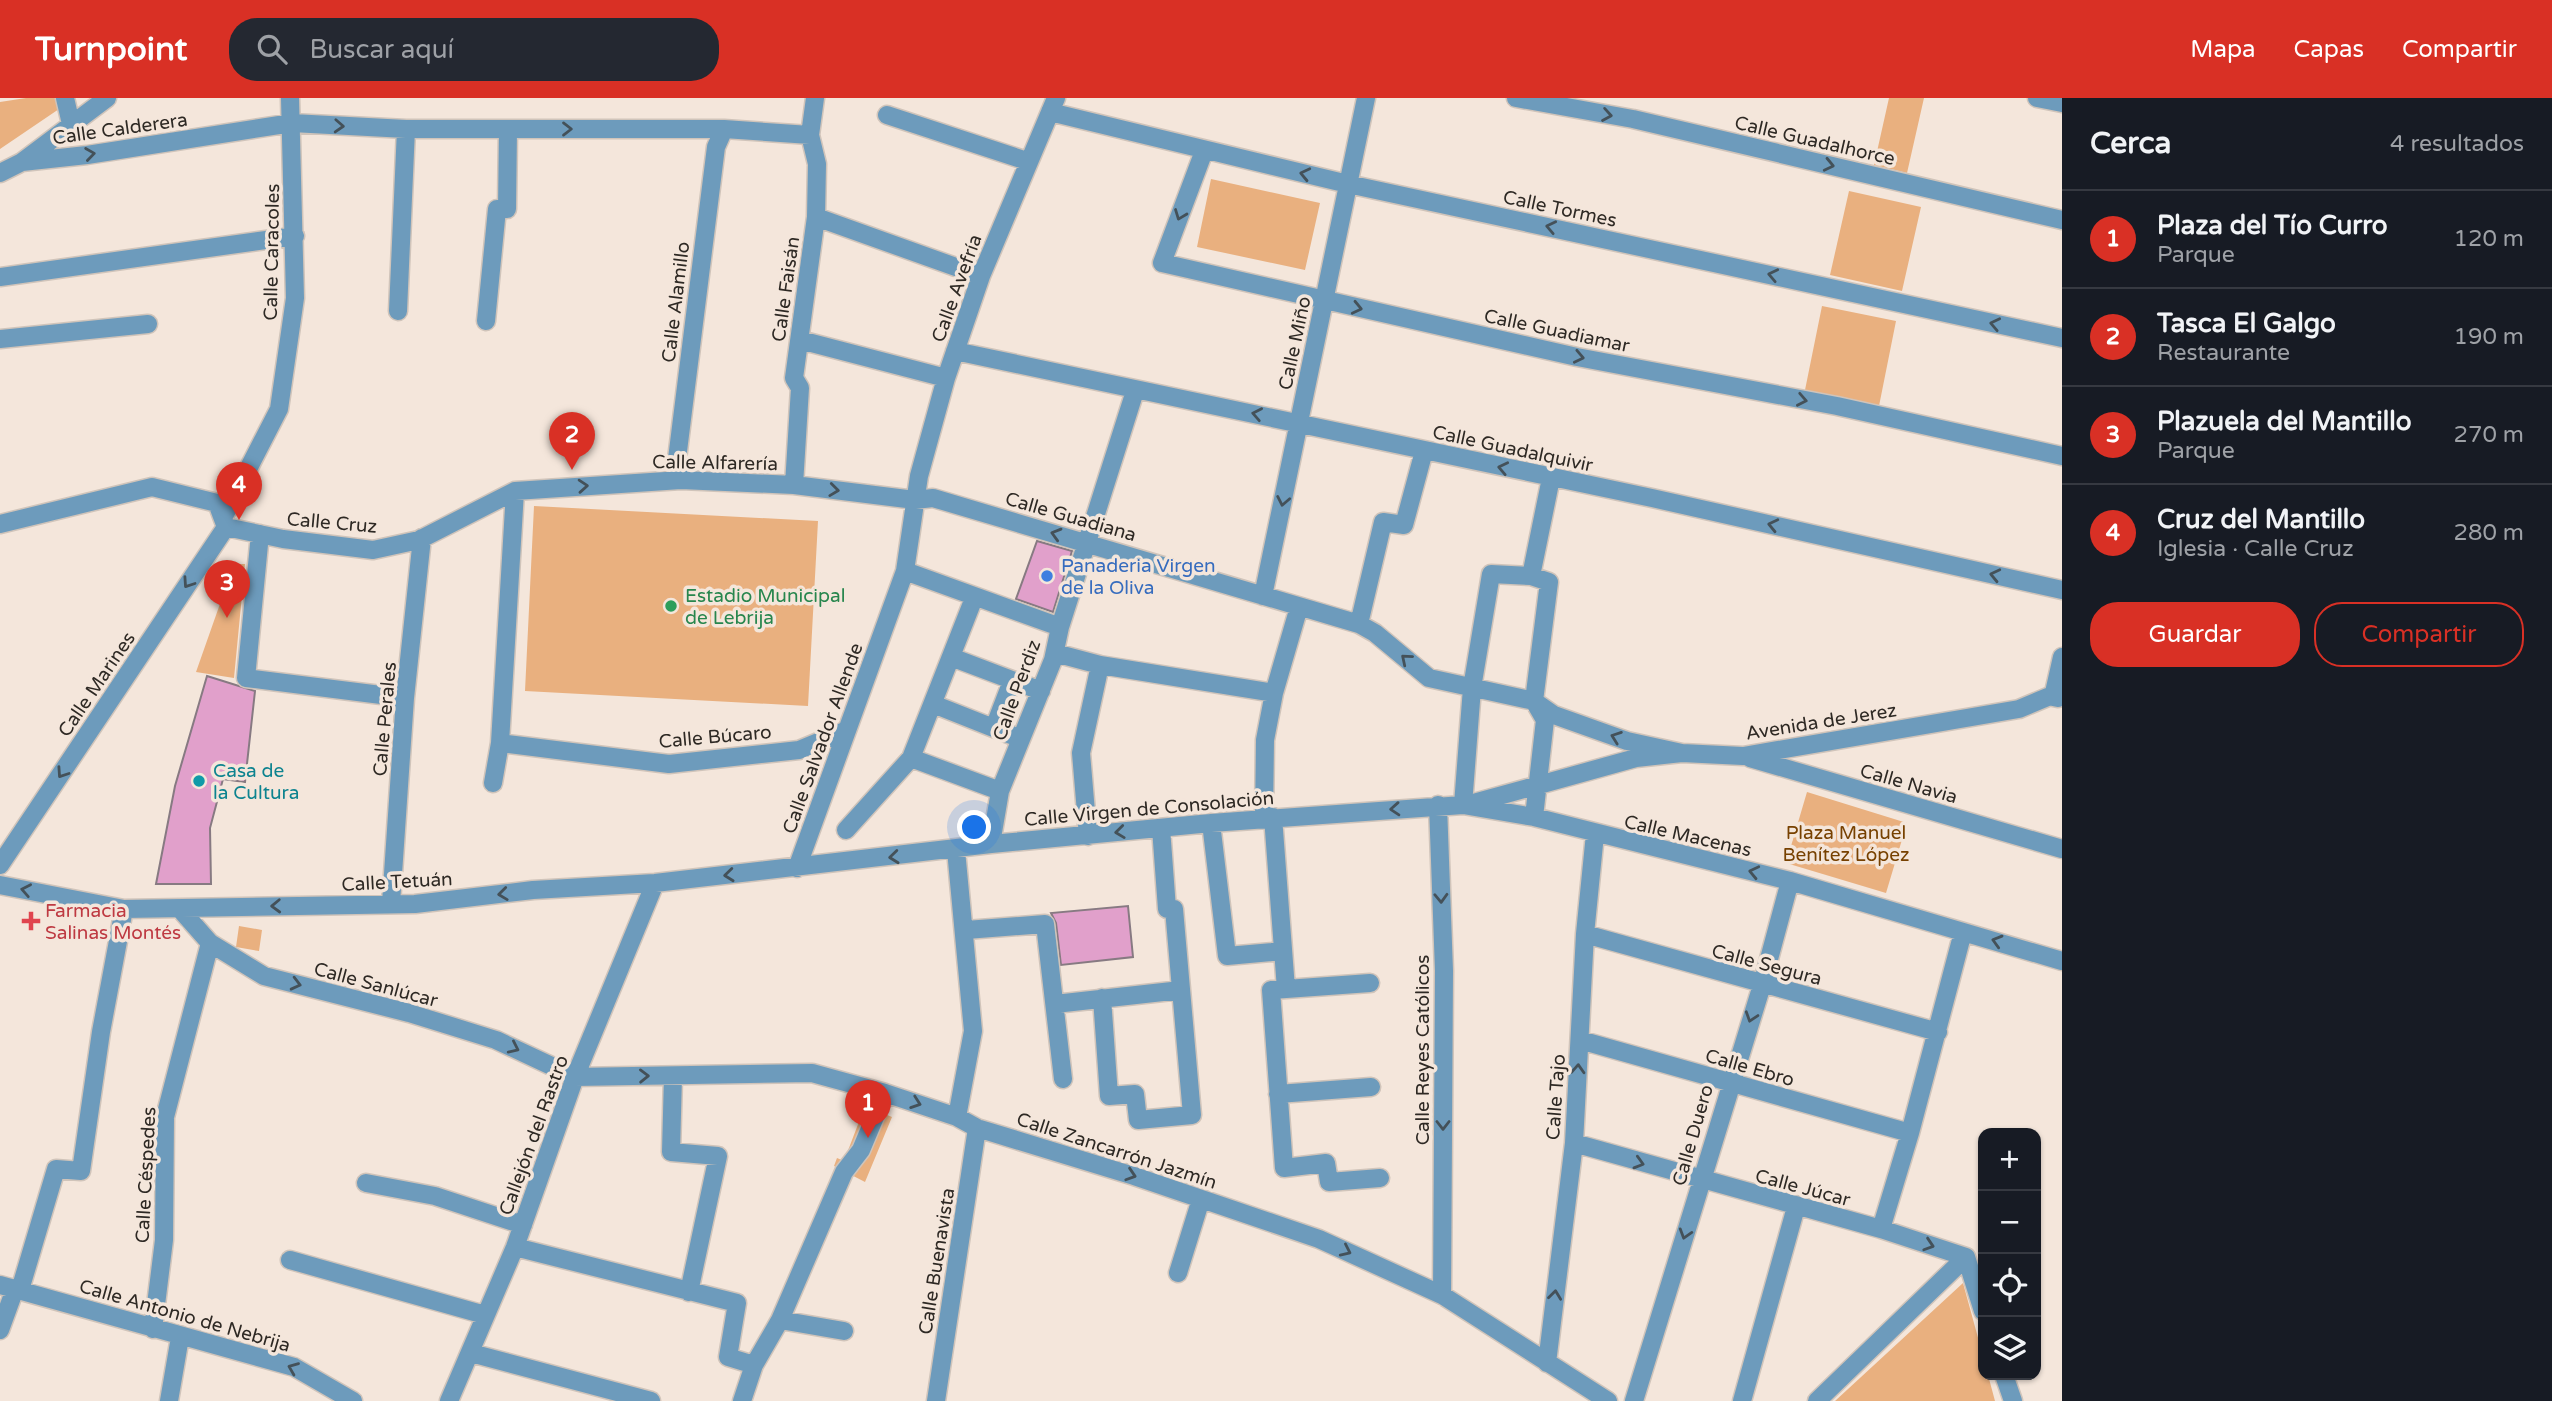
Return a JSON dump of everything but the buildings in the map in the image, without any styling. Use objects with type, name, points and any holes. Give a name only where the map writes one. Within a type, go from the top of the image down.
[{"type":"street","points":[[65,98],[71,124]]},
{"type":"street","points":[[0,173],[22,162],[107,98]]},
{"type":"street","name":"Calle Caracoles","points":[[224,523],[279,409],[295,298],[290,98]]},
{"type":"street","name":"Calle Faisán","points":[[794,485],[800,388],[794,378],[816,217],[817,164],[810,135],[815,98]]},
{"type":"street","name":"Calle Miño","points":[[1263,596],[1366,98]]},
{"type":"street","name":"Calle Guadalhorce","points":[[1516,98],[1633,119],[2062,220]]},
{"type":"street","points":[[2037,98],[2062,103]]},
{"type":"street","name":"Calle Tormes","points":[[1053,105],[1204,151],[2062,338]]},
{"type":"street","name":"Calle Avefría","points":[[915,500],[946,378],[981,276],[1027,161],[1053,105]]},
{"type":"street","points":[[887,114],[1027,161]]},
{"type":"street","name":"Calle Calderera","points":[[22,162],[87,155],[292,123],[406,129],[724,130],[810,135]]},
{"type":"street","points":[[398,311],[406,129]]},
{"type":"street","points":[[486,321],[497,209],[507,209],[508,129]]},
{"type":"street","name":"Calle Alamillo","points":[[681,480],[676,467],[716,147],[724,130]]},
{"type":"street","name":"Calle Guadiamar","points":[[1204,151],[1162,264],[1577,357],[1837,406],[2062,456]]},
{"type":"street","points":[[816,217],[981,276]]},
{"type":"street","points":[[0,277],[295,236]]},
{"type":"street","points":[[0,339],[148,324]]},
{"type":"street","points":[[800,340],[946,378]]},
{"type":"street","name":"Calle Guadalquivir","points":[[955,351],[1135,391],[1299,422],[2062,590]]},
{"type":"street","name":"Calle Perdiz","points":[[990,844],[1000,791],[1055,653],[1060,627],[1135,391]]},
{"type":"street","points":[[1359,624],[1382,522],[1404,525],[1424,451]]},
{"type":"street","points":[[1531,576],[1551,478]]},
{"type":"street","name":"Calle Alfarería","points":[[515,491],[681,480],[794,485],[915,500]]},
{"type":"street","points":[[0,524],[152,487],[217,503],[224,523]]},
{"type":"street","points":[[493,783],[500,743],[515,491]]},
{"type":"street","name":"Calle Cruz","points":[[224,523],[260,534],[373,550],[422,538],[515,491]]},
{"type":"street","name":"Calle Guadiana","points":[[915,500],[933,498],[1359,624],[1429,678],[1534,701],[1554,715],[1627,741],[1682,753]]},
{"type":"street","name":"Calle Salvador Allende","points":[[797,868],[905,571],[915,500]]},
{"type":"street","name":"Calle Marines","points":[[0,865],[224,523]]},
{"type":"street","points":[[260,534],[246,678],[405,698]]},
{"type":"street","name":"Calle Perales","points":[[391,903],[405,698],[422,538]]},
{"type":"street","points":[[905,571],[1060,627]]},
{"type":"street","points":[[1463,806],[1472,688],[1491,574],[1531,576],[1549,582],[1534,701],[1545,720],[1534,817]]},
{"type":"street","points":[[846,830],[911,758],[974,598]]},
{"type":"street","points":[[1299,607],[1274,693],[1265,740],[1268,818],[1283,951],[1279,989],[1278,1094],[1284,1168],[1326,1163],[1329,1182],[1380,1178]]},
{"type":"street","points":[[1055,653],[1100,665],[1274,693]]},
{"type":"street","points":[[951,657],[1041,691]]},
{"type":"street","points":[[2059,696],[2062,657]]},
{"type":"street","points":[[1088,836],[1081,752],[1100,665]]},
{"type":"street","points":[[994,728],[1012,681]]},
{"type":"street","name":"Avenida de Jerez","points":[[1463,806],[1636,758],[1682,753],[1743,756],[2019,709],[2059,696]]},
{"type":"street","points":[[933,704],[1021,738]]},
{"type":"street","name":"Calle Búcaro","points":[[500,743],[669,764],[799,750],[847,730]]},
{"type":"street","name":"Calle Navia","points":[[1743,756],[2062,849]]},
{"type":"street","points":[[911,758],[1000,791]]},
{"type":"street","name":"Calle Virgen de Consolación","points":[[797,868],[990,844],[1211,823],[1438,805],[1463,806]]},
{"type":"street","name":"Calle Reyes Católicos","points":[[1438,805],[1444,971],[1442,1295]]},
{"type":"street","name":"Calle Macenas","points":[[1463,806],[1534,817],[1790,881],[2062,961]]},
{"type":"street","points":[[1211,823],[1227,956],[1283,951]]},
{"type":"street","points":[[1102,998],[1109,1096],[1135,1094],[1138,1120],[1192,1115],[1174,909],[1167,909],[1161,828]]},
{"type":"street","name":"Calle Tajo","points":[[1547,1363],[1574,1143],[1585,934],[1595,834]]},
{"type":"street","points":[[956,850],[966,930],[973,1031],[959,1110]]},
{"type":"street","name":"Calle Tetuán","points":[[0,885],[124,909],[415,904],[533,890],[654,883],[797,868]]},
{"type":"street","name":"Calle Duero","points":[[1634,1401],[1729,1083],[1762,985],[1790,881]]},
{"type":"street","name":"Callejón del Rastro","points":[[449,1401],[515,1247],[575,1077],[654,883]]},
{"type":"street","points":[[0,1330],[12,1288],[56,1169],[81,1171],[101,1032],[124,909]]},
{"type":"street","name":"Calle Sanlúcar","points":[[180,909],[210,943],[264,976],[409,1013],[496,1040],[575,1077]]},
{"type":"street","points":[[966,930],[1045,924],[1063,1079]]},
{"type":"street","points":[[1881,1229],[1938,1032],[1963,932]]},
{"type":"street","name":"Calle Segura","points":[[1585,934],[1938,1032]]},
{"type":"street","name":"Calle Céspedes","points":[[153,1329],[164,1240],[165,1117],[210,943]]},
{"type":"street","points":[[1279,989],[1370,983]]},
{"type":"street","points":[[1055,1004],[1181,990]]},
{"type":"street","name":"Calle Ebro","points":[[1580,1040],[1910,1133]]},
{"type":"street","name":"Calle Zancarrón Jazmín","points":[[575,1077],[812,1073],[959,1110],[977,1128],[1319,1238],[1442,1295],[1608,1401]]},
{"type":"street","points":[[673,1076],[671,1152],[718,1156],[689,1292]]},
{"type":"street","points":[[1278,1094],[1371,1087]]},
{"type":"street","points":[[742,1401],[754,1365],[780,1320],[844,1171],[861,1150],[885,1093]]},
{"type":"street","name":"Calle Buenavista","points":[[936,1401],[977,1128]]},
{"type":"street","name":"Calle Júcar","points":[[1574,1143],[1796,1208],[1881,1229],[1966,1256]]},
{"type":"street","points":[[366,1183],[435,1196],[523,1225]]},
{"type":"street","points":[[1178,1273],[1201,1199]]},
{"type":"street","points":[[1742,1401],[1796,1208]]},
{"type":"street","points":[[515,1247],[737,1303],[728,1357],[754,1365]]},
{"type":"street","points":[[1817,1401],[1966,1256],[1978,1295]]},
{"type":"street","points":[[290,1260],[485,1315]]},
{"type":"street","name":"Calle Antonio de Nebrija","points":[[12,1288],[294,1367],[353,1401]]},
{"type":"street","points":[[780,1320],[844,1331]]},
{"type":"street","points":[[169,1401],[180,1337]]},
{"type":"street","points":[[471,1353],[651,1401]]},
{"type":"street","points":[[2006,1380],[2012,1401]]},
{"type":"green space","points":[[26,98],[57,98],[59,109],[0,149],[0,102]]},
{"type":"green space","points":[[1889,98],[1924,98],[1907,173],[1874,165]]},
{"type":"green space","points":[[1211,179],[1320,203],[1305,270],[1197,247]]},
{"type":"green space","points":[[1849,191],[1921,207],[1902,291],[1830,275]]},
{"type":"green space","points":[[1822,306],[1896,321],[1879,406],[1805,390]]},
{"type":"green space","name":"Estadio Municipal de Lebrija","points":[[534,506],[818,521],[808,706],[525,691]]},
{"type":"green space","points":[[234,564],[245,564],[234,678],[196,672]]},
{"type":"green space","name":"Plaza Manuel Benítez López","points":[[1807,792],[1907,823],[1886,893],[1786,863]]},
{"type":"green space","points":[[239,926],[262,930],[259,951],[236,947]]},
{"type":"green space","points":[[865,1106],[892,1117],[865,1182],[834,1166],[837,1158],[844,1161]]},
{"type":"green space","points":[[1963,1283],[1978,1338],[1978,1380],[1989,1380],[1995,1401],[1835,1401]]},
{"type":"place","name":"Tasca El Galgo","points":[[572,470]]},
{"type":"place","name":"Cruz del Mantillo","points":[[239,520]]},
{"type":"place","name":"Panaderia Virgen de la Oliva","points":[[1047,576]]},
{"type":"place","name":"Estadio Municipal de Lebrija","points":[[671,606]]},
{"type":"place","name":"Plazuela del Mantillo","points":[[227,618]]},
{"type":"place","name":"Casa de la Cultura","points":[[199,781]]},
{"type":"place","name":"Farmacia Salinas Montés","points":[[31,921]]},
{"type":"place","name":"Plaza del Tío Curro","points":[[868,1138]]}]
